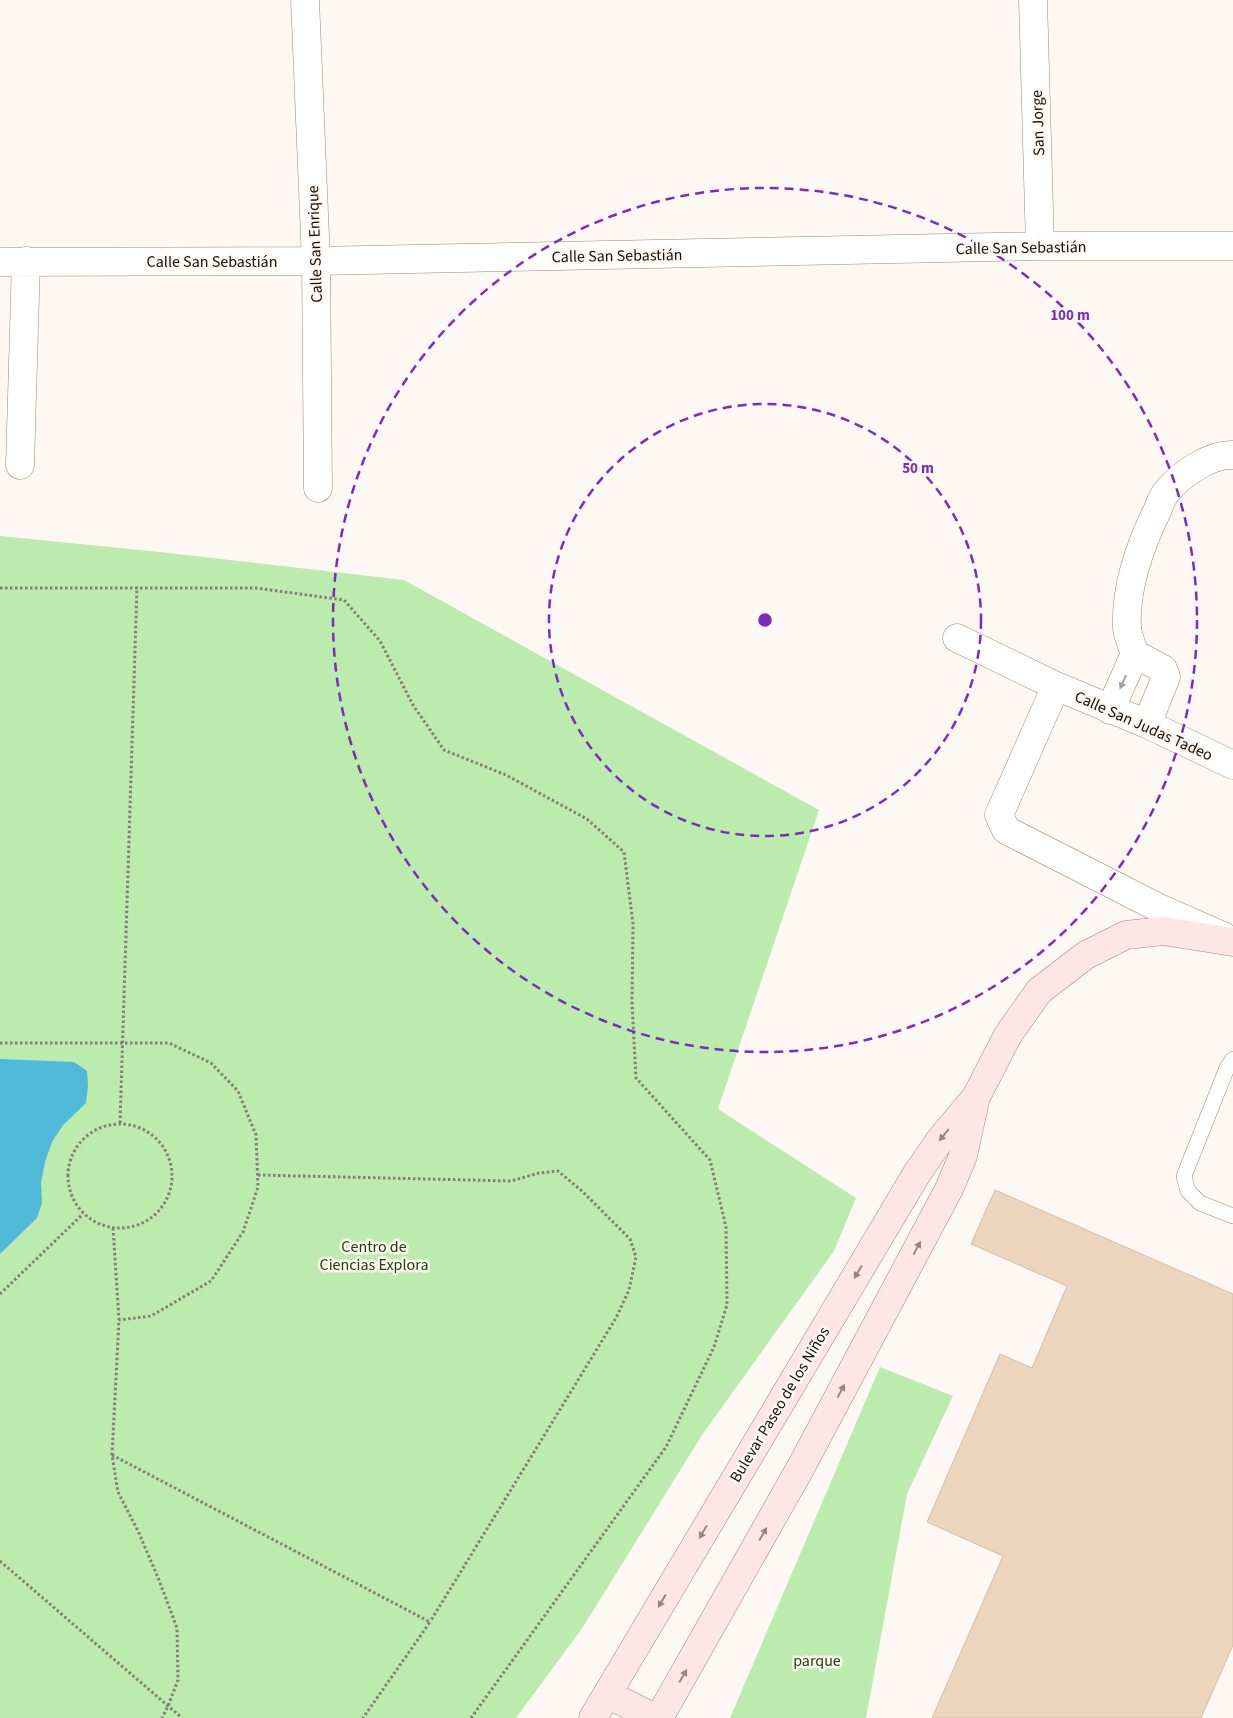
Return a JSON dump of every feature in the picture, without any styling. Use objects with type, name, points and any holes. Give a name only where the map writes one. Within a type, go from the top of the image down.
[{"type":"street","name":"Calle San Enrique","points":[[306,0],[316,261],[318,488]]},
{"type":"street","name":"San Jorge","points":[[1033,0],[1040,246]]},
{"type":"street","name":"Calle San Sebastián","points":[[13,262],[316,261],[1040,246],[1233,246]]},
{"type":"street","points":[[13,262],[20,465]]},
{"type":"street","points":[[1110,710],[1135,654],[1127,630],[1128,603],[1136,565],[1152,520],[1166,491],[1192,468],[1225,455],[1233,455]]},
{"type":"street","name":"Calle San Judas Tadeo","points":[[957,638],[1056,686],[1147,724],[1233,765]]},
{"type":"street","points":[[1135,654],[1166,673],[1147,724]]},
{"type":"street","points":[[1056,686],[999,815],[1006,830],[1157,907],[1233,941]]},
{"type":"street","name":"Bulevar Paseo de los Niños","points":[[593,1718],[916,1175],[940,1140],[976,1097],[1008,1035],[1039,991],[1086,955],[1126,935],[1162,930],[1233,941]]},
{"type":"street","name":"Bulevar Paseo de los Niños","points":[[659,1718],[801,1467],[949,1189],[963,1156],[976,1097]]},
{"type":"street","points":[[607,1694],[655,1718]]},
{"type":"lane","points":[[1233,1060],[1227,1068],[1184,1176],[1188,1191],[1200,1203],[1233,1216]]},
{"type":"path","points":[[120,1123],[137,587]]},
{"type":"path","points":[[0,588],[256,588],[344,600],[380,641],[413,704],[444,750],[506,775],[587,818],[624,852],[633,924],[632,1003],[636,1078],[710,1160],[726,1227],[727,1305],[714,1347],[666,1447],[471,1718]]},
{"type":"path","points":[[0,1043],[169,1043],[211,1062],[238,1091],[256,1135],[258,1175],[258,1187],[243,1232],[211,1281],[151,1316],[120,1320]]},
{"type":"path","points":[[120,1123],[135,1125],[151,1133],[163,1146],[171,1162],[172,1180],[168,1197],[159,1211],[146,1222],[130,1228],[113,1228],[97,1224],[83,1214],[73,1200],[67,1184],[68,1168],[73,1151],[84,1136],[99,1127],[120,1123]]},
{"type":"path","points":[[258,1175],[511,1181],[539,1173],[558,1171],[582,1191],[630,1239],[636,1257],[629,1290],[616,1318],[430,1622],[363,1718]]},
{"type":"path","points":[[0,1294],[83,1214]]},
{"type":"path","points":[[113,1228],[120,1320],[112,1455],[118,1492],[138,1531],[177,1628],[178,1680],[162,1718]]},
{"type":"path","points":[[112,1455],[430,1622]]},
{"type":"path","points":[[0,1561],[182,1718]]},
{"type":"green space","name":"Centro de Ciencias Explora","points":[[0,536],[404,580],[819,810],[718,1109],[856,1198],[834,1251],[702,1435],[583,1627],[516,1718],[0,1718]]},
{"type":"green space","name":"parque","points":[[880,1367],[953,1396],[907,1494],[866,1718],[730,1718]]},
{"type":"water","points":[[0,1059],[74,1062],[87,1071],[88,1086],[86,1103],[63,1125],[52,1142],[45,1162],[41,1183],[42,1203],[37,1218],[0,1254]]},
{"type":"building","points":[[995,1190],[1233,1294],[1233,1645],[1201,1718],[932,1718],[1003,1556],[927,1522],[1000,1354],[1032,1368],[1067,1286],[971,1244]]}]
